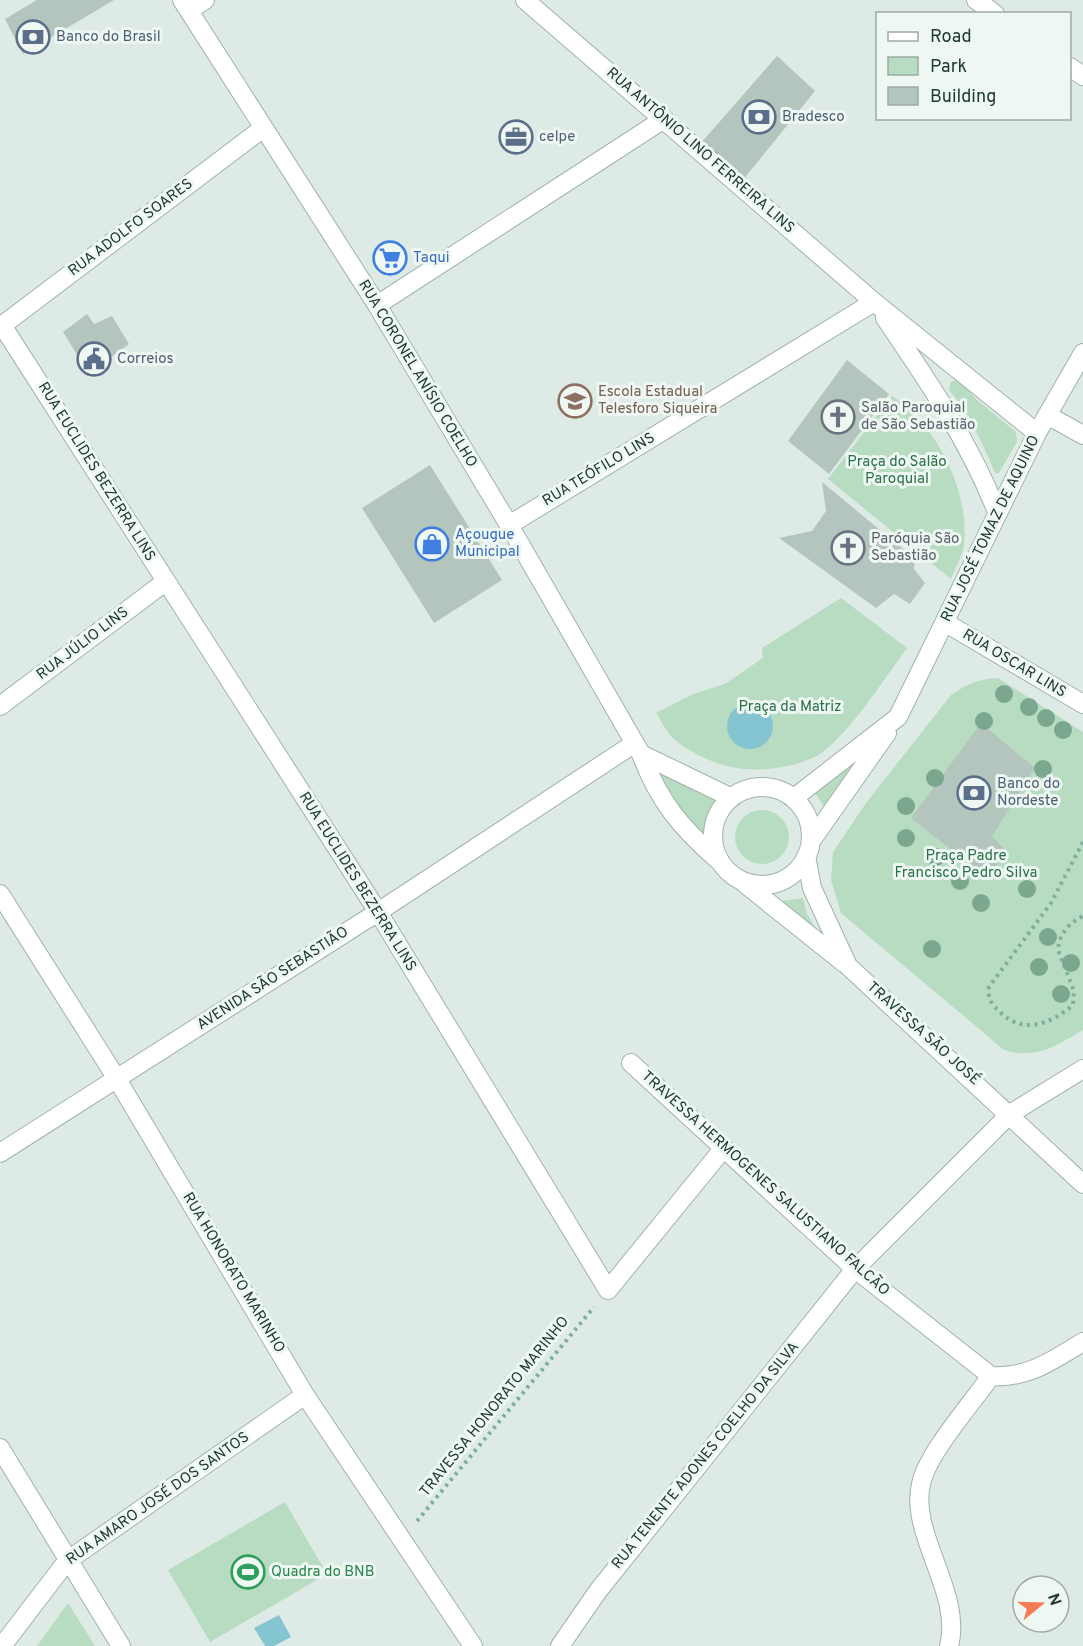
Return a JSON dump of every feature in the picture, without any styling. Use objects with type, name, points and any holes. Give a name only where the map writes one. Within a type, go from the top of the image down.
[{"type":"street","points":[[185,5],[205,0]]},
{"type":"street","points":[[976,0],[992,12]]},
{"type":"street","name":"RUA ANTÔNIO LINO FERREIRA LINS","points":[[537,3],[664,119],[874,302],[1037,434]]},
{"type":"street","name":"RUA CORONEL ANÍSIO COELHO","points":[[185,5],[376,305],[509,525],[638,748],[652,783],[668,810],[686,832],[728,872],[848,966]]},
{"type":"street","points":[[376,305],[664,119]]},
{"type":"street","name":"RUA ADOLFO SOARES","points":[[1,326],[262,129]]},
{"type":"street","name":"RUA ANTÔNIO LINO FERREIRA LINS","points":[[874,302],[957,426],[980,469],[998,512]]},
{"type":"street","name":"RUA TEÓFILO LINS","points":[[509,525],[874,302]]},
{"type":"street","name":"RUA EUCLIDES BEZERRA LINS","points":[[1,326],[378,912],[608,1290]]},
{"type":"street","name":"RUA JOSÉ TOMAZ DE AQUINO","points":[[794,798],[898,717],[1037,434],[1083,353]]},
{"type":"street","points":[[1047,415],[1083,435]]},
{"type":"street","name":"RUA JÚLIO LINS","points":[[0,706],[165,582]]},
{"type":"street","name":"RUA OSCAR LINS","points":[[946,623],[1083,704]]},
{"type":"street","points":[[741,880],[756,885],[771,884],[786,879],[798,870],[808,849],[898,717]]},
{"type":"street","points":[[638,748],[730,797]]},
{"type":"street","name":"AVENIDA SÃO SEBASTIÃO","points":[[0,1153],[638,748]]},
{"type":"street","points":[[718,860],[713,843],[713,826],[719,810],[730,797],[745,789],[762,786],[779,789],[794,798],[804,810],[810,825],[808,849]]},
{"type":"street","name":"TRAVESSA SÃO JOSÉ","points":[[808,849],[812,888],[848,966],[1083,1184]]},
{"type":"street","name":"RUA HONORATO MARINHO","points":[[0,894],[117,1079],[306,1395],[473,1646]]},
{"type":"street","name":"TRAVESSA HERMOGENES SALUSTIANO FALCÃO","points":[[631,1063],[855,1269],[991,1376]]},
{"type":"street","points":[[855,1269],[1010,1114],[1083,1069]]},
{"type":"street","points":[[608,1290],[723,1149]]},
{"type":"street","name":"RUA TENENTE ADONES COELHO DA SILVA","points":[[560,1646],[598,1591],[855,1269]]},
{"type":"street","points":[[949,1646],[952,1625],[947,1597],[924,1522],[920,1495],[921,1483],[941,1447],[991,1376],[1011,1377],[1039,1367],[1083,1342]]},
{"type":"street","name":"RUA AMARO JOSÉ DOS SANTOS","points":[[2,1646],[67,1561],[306,1395]]},
{"type":"street","points":[[0,1448],[121,1646]]},
{"type":"path","points":[[1083,842],[1051,903],[988,987],[987,995],[991,1002],[1011,1022],[1036,1026],[1048,1022],[1073,1005],[1074,992],[1058,950],[1058,942],[1067,927],[1083,916]]},
{"type":"path","name":"TRAVESSA HONORATO MARINHO","points":[[401,1540],[608,1290]]},
{"type":"green space","points":[[960,381],[977,400],[1016,432],[1017,442],[999,473],[995,473],[975,430],[949,390],[951,382]]},
{"type":"green space","name":"Praça do Salão Paroquial","points":[[892,396],[923,423],[936,441],[955,481],[961,502],[964,544],[951,579],[828,479]]},
{"type":"green space","name":"Praça da Matriz","points":[[841,598],[907,648],[857,716],[824,751],[804,762],[779,768],[742,769],[716,763],[699,755],[683,746],[669,734],[656,713],[693,694],[725,684],[763,658],[762,648]]},
{"type":"green space","name":"Praça Padre Francisco Pedro Silva","points":[[998,678],[1083,732],[1083,1030],[1055,1046],[1026,1053],[1004,1050],[841,913],[831,880],[833,852],[866,803],[951,695],[973,683]]},
{"type":"green space","points":[[875,742],[826,810],[814,791]]},
{"type":"green space","points":[[652,767],[722,798],[711,818],[705,837],[697,836]]},
{"type":"green space","points":[[762,810],[772,812],[781,818],[787,827],[789,837],[787,847],[781,856],[772,862],[762,864],[752,862],[743,856],[737,847],[735,837],[737,827],[743,818],[752,812]]},
{"type":"green space","points":[[803,898],[807,914],[817,930],[781,901]]},
{"type":"green space","name":"Quadra do BNB","points":[[285,1502],[327,1574],[210,1642],[168,1570]]},
{"type":"green space","points":[[68,1603],[95,1646],[37,1646]]},
{"type":"water","points":[[750,703],[766,710],[773,726],[766,742],[750,749],[734,742],[727,726],[734,710]]},
{"type":"water","points":[[279,1615],[291,1637],[274,1646],[265,1646],[254,1628]]},
{"type":"building","name":"Banco do Brasil","points":[[37,0],[114,0],[23,54],[5,19]]},
{"type":"building","name":"Bradesco","points":[[777,56],[815,91],[743,180],[701,143]]},
{"type":"building","name":"Correios","points":[[87,314],[94,324],[112,316],[129,344],[89,374],[63,332]]},
{"type":"building","name":"Salão Paroquial de São Sebastião","points":[[847,360],[889,394],[829,474],[788,441]]},
{"type":"building","name":"Açougue Municipal","points":[[430,465],[502,580],[434,623],[362,508]]},
{"type":"building","name":"Paróquia São Sebastião","points":[[822,482],[915,559],[914,569],[925,583],[910,604],[894,594],[876,608],[779,538],[812,531],[826,511]]},
{"type":"building","name":"Banco do Nordeste","points":[[981,723],[1035,768],[992,836],[1008,853],[986,877],[911,818]]},
{"type":"place","name":"Banco do Brasil","points":[[33,37]]},
{"type":"place","name":"Bradesco","points":[[759,117]]},
{"type":"place","name":"celpe","points":[[516,137]]},
{"type":"place","name":"Taqui","points":[[390,258]]},
{"type":"place","name":"Correios","points":[[94,359]]},
{"type":"place","name":"Escola Estadual Telesforo Siqueira","points":[[575,401]]},
{"type":"place","name":"Salão Paroquial de São Sebastião","points":[[838,417]]},
{"type":"place","name":"Açougue Municipal","points":[[432,544]]},
{"type":"place","name":"Paróquia São Sebastião","points":[[848,548]]},
{"type":"place","name":"Banco do Nordeste","points":[[974,793]]},
{"type":"place","name":"Quadra do BNB","points":[[248,1572]]}]
